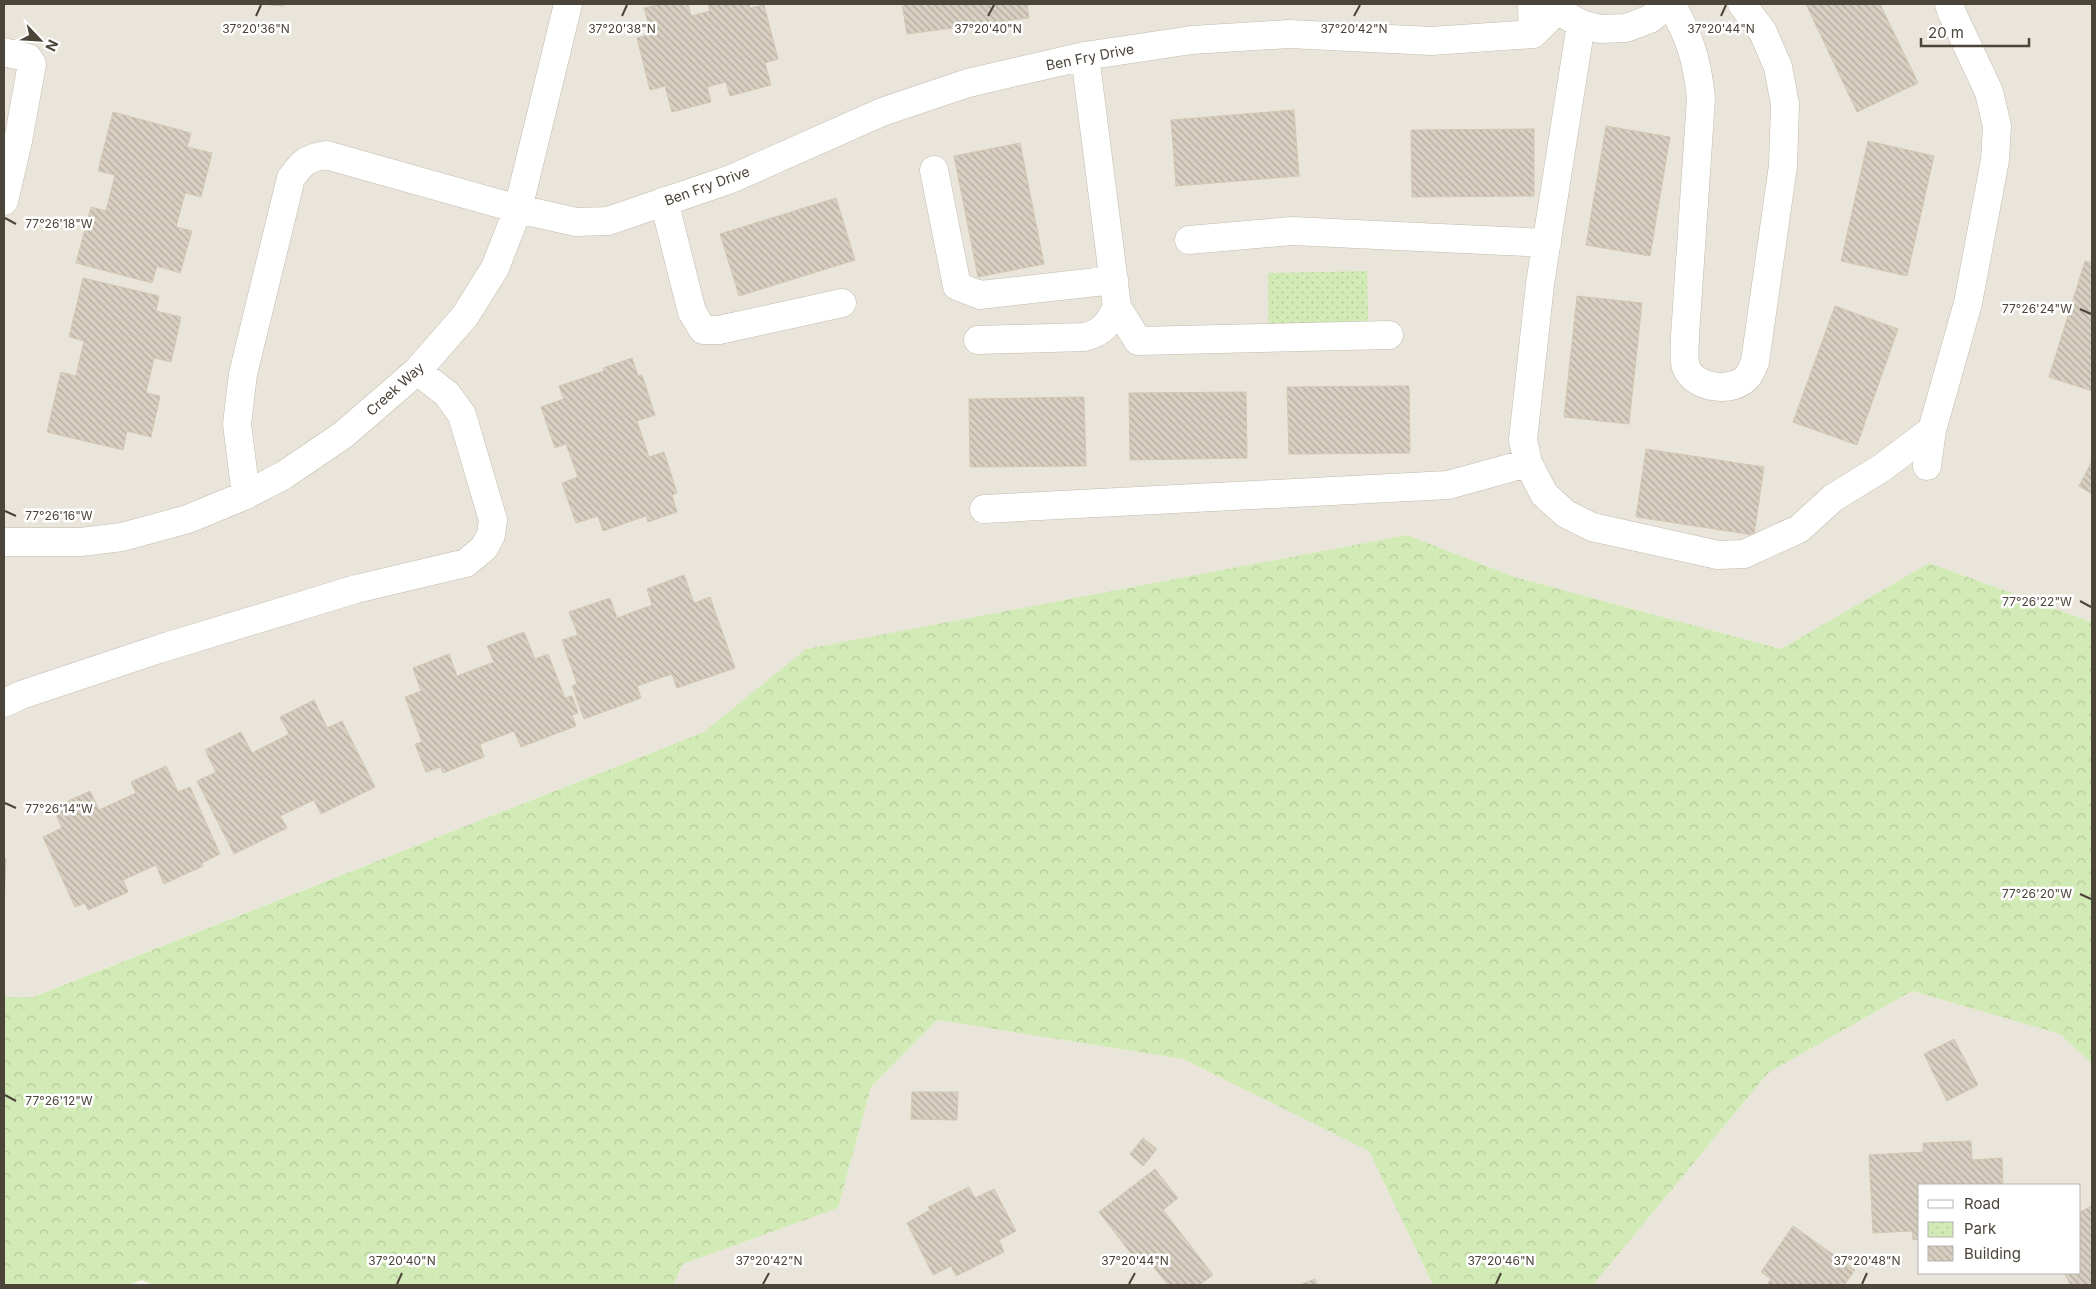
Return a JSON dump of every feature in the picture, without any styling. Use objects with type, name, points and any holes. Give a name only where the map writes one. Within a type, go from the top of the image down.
[{"type":"street","name":"Creek Way","points":[[4,542],[81,542],[122,538],[188,519],[246,495],[284,474],[343,435],[417,371],[465,316],[494,268],[518,208],[568,4]]},
{"type":"street","points":[[1532,4],[1533,34]]},
{"type":"street","points":[[1533,34],[1557,10],[1581,24],[1600,29],[1626,28],[1650,19],[1670,4],[1686,30],[1698,67],[1701,98],[1685,336],[1686,366],[1694,380],[1705,386],[1734,386],[1748,377],[1755,362],[1783,166],[1785,104],[1778,67],[1763,32],[1742,4]]},
{"type":"street","points":[[1928,466],[1932,430],[1968,302],[1995,160],[1997,126],[1989,92],[1949,4]]},
{"type":"street","points":[[1581,24],[1547,242],[1523,440],[1528,463],[1544,494],[1566,514],[1592,527],[1718,555],[1744,554],[1799,529],[1834,498],[1884,467],[1932,430]]},
{"type":"street","name":"Ben Fry Drive","points":[[246,495],[237,424],[242,374],[291,178],[301,164],[312,157],[326,155],[576,222],[608,221],[731,179],[882,112],[968,83],[1085,56],[1192,40],[1289,34],[1431,41],[1533,34]]},
{"type":"street","points":[[4,52],[28,58],[32,64],[18,141],[4,201]]},
{"type":"street","points":[[1085,56],[1117,307],[1138,341],[1390,336]]},
{"type":"street","points":[[934,170],[957,286],[980,295],[1114,280]]},
{"type":"street","points":[[664,202],[692,312],[703,330],[719,330],[842,303]]},
{"type":"street","points":[[1189,240],[1292,231],[1547,242]]},
{"type":"street","points":[[978,340],[1084,337],[1095,334],[1108,325],[1117,307]]},
{"type":"street","points":[[4,703],[20,695],[159,649],[356,590],[466,563],[484,548],[491,535],[494,520],[462,415],[447,394],[417,371]]},
{"type":"street","points":[[984,509],[1448,485],[1528,463]]},
{"type":"shaded area","points":[[4,4],[2092,4],[2092,622],[1929,563],[1781,649],[1515,577],[1407,535],[807,649],[704,732],[32,997],[4,997]]},
{"type":"shaded area","points":[[1912,991],[2060,1034],[2092,1064],[2092,1285],[1593,1285],[1768,1073]]},
{"type":"shaded area","points":[[937,1020],[1183,1059],[1369,1151],[1433,1285],[673,1285],[683,1264],[838,1208],[871,1087]]},
{"type":"green space","points":[[1367,271],[1368,321],[1268,324],[1268,273]]},
{"type":"green space","points":[[1407,535],[1515,577],[1781,649],[1929,563],[2092,622],[2092,1064],[2060,1034],[1912,991],[1768,1073],[1593,1285],[1433,1285],[1369,1151],[1183,1059],[937,1020],[871,1087],[838,1208],[683,1264],[673,1285],[153,1285],[142,1280],[128,1285],[4,1285],[4,997],[33,997],[704,732],[806,649]]},
{"type":"building","points":[[260,4],[283,4],[283,6]]},
{"type":"building","points":[[661,4],[688,4],[691,16],[710,11],[708,4],[749,4],[750,8],[764,5],[778,59],[765,63],[771,85],[730,96],[726,82],[707,87],[711,102],[672,112],[665,86],[650,90],[637,38],[651,34],[644,8]]},
{"type":"building","points":[[902,4],[1027,4],[1029,18],[907,34]]},
{"type":"building","points":[[1806,4],[1880,4],[1918,83],[1857,112]]},
{"type":"building","points":[[1294,110],[1299,176],[1176,186],[1171,120]]},
{"type":"building","points":[[113,112],[191,133],[187,147],[212,153],[201,197],[185,193],[176,227],[192,231],[180,273],[157,266],[152,283],[76,263],[91,207],[106,211],[115,175],[98,171]]},
{"type":"building","points":[[1606,126],[1670,137],[1650,256],[1586,245]]},
{"type":"building","points":[[1534,129],[1534,196],[1412,197],[1411,130]]},
{"type":"building","points":[[1868,141],[1934,156],[1907,276],[1841,261]]},
{"type":"building","points":[[1020,143],[1044,264],[978,277],[954,156]]},
{"type":"building","points":[[836,198],[855,260],[739,296],[720,234]]},
{"type":"building","points":[[2085,261],[2092,263],[2092,391],[2049,377]]},
{"type":"building","points":[[83,278],[159,296],[156,311],[181,317],[171,362],[154,358],[146,393],[160,396],[151,437],[127,431],[123,450],[47,432],[61,372],[76,376],[84,341],[69,337]]},
{"type":"building","points":[[1577,296],[1642,303],[1629,424],[1564,417]]},
{"type":"building","points":[[1835,306],[1898,329],[1857,445],[1793,422]]},
{"type":"building","points":[[632,358],[638,376],[642,375],[655,415],[637,421],[649,457],[664,452],[677,493],[672,495],[677,512],[648,522],[646,516],[603,531],[598,516],[576,523],[562,483],[578,477],[566,444],[555,448],[541,407],[564,399],[559,386],[604,371],[603,368]]},
{"type":"building","points":[[1409,386],[1410,453],[1289,454],[1287,387]]},
{"type":"building","points":[[1246,392],[1247,458],[1130,460],[1129,393]]},
{"type":"building","points":[[1084,397],[1086,466],[970,467],[969,399]]},
{"type":"building","points":[[1646,449],[1764,467],[1754,535],[1636,517]]},
{"type":"building","points":[[2092,461],[2092,494],[2079,486]]},
{"type":"building","points":[[684,575],[694,603],[710,597],[735,668],[677,688],[672,674],[637,686],[641,698],[584,719],[572,686],[577,684],[562,640],[578,635],[569,612],[610,598],[617,618],[652,605],[647,589]]},
{"type":"building","points":[[524,632],[535,659],[548,654],[565,698],[572,696],[578,713],[572,715],[576,726],[521,747],[514,731],[480,744],[484,757],[443,773],[441,767],[426,772],[415,744],[422,742],[405,697],[421,691],[413,668],[449,654],[457,676],[494,662],[487,646]]},
{"type":"building","points":[[314,700],[327,728],[342,721],[375,787],[321,814],[314,800],[280,816],[287,828],[234,854],[197,781],[216,772],[205,750],[241,732],[252,753],[289,734],[280,717]]},
{"type":"building","points":[[166,766],[178,792],[190,787],[220,854],[202,863],[203,866],[164,884],[156,865],[123,880],[128,892],[88,910],[85,903],[75,907],[43,837],[62,828],[53,808],[90,791],[99,810],[136,793],[131,782]]},
{"type":"building","points":[[4,859],[6,859],[4,905]]},
{"type":"building","points":[[1954,1039],[1978,1085],[1947,1101],[1924,1054]]},
{"type":"building","points":[[912,1092],[958,1092],[957,1120],[911,1119]]},
{"type":"building","points":[[1143,1138],[1157,1149],[1143,1166],[1130,1154]]},
{"type":"building","points":[[1971,1141],[1972,1160],[2002,1158],[2003,1184],[1918,1184],[1918,1239],[1913,1240],[1912,1231],[1873,1233],[1869,1155],[1923,1152],[1923,1143]]},
{"type":"building","points":[[1155,1169],[1178,1198],[1163,1210],[1213,1275],[1199,1285],[1168,1285],[1147,1259],[1140,1265],[1099,1212]]},
{"type":"building","points":[[969,1187],[975,1198],[994,1189],[1016,1231],[999,1240],[1004,1252],[956,1276],[951,1266],[933,1275],[907,1223],[930,1210],[928,1207]]},
{"type":"building","points":[[2091,1206],[2092,1285],[2071,1285],[2065,1274],[2081,1274],[2081,1211]]},
{"type":"building","points":[[1793,1226],[1855,1270],[1844,1285],[1767,1285],[1771,1279],[1761,1272]]},
{"type":"building","points":[[1315,1279],[1318,1285],[1299,1285]]}]
